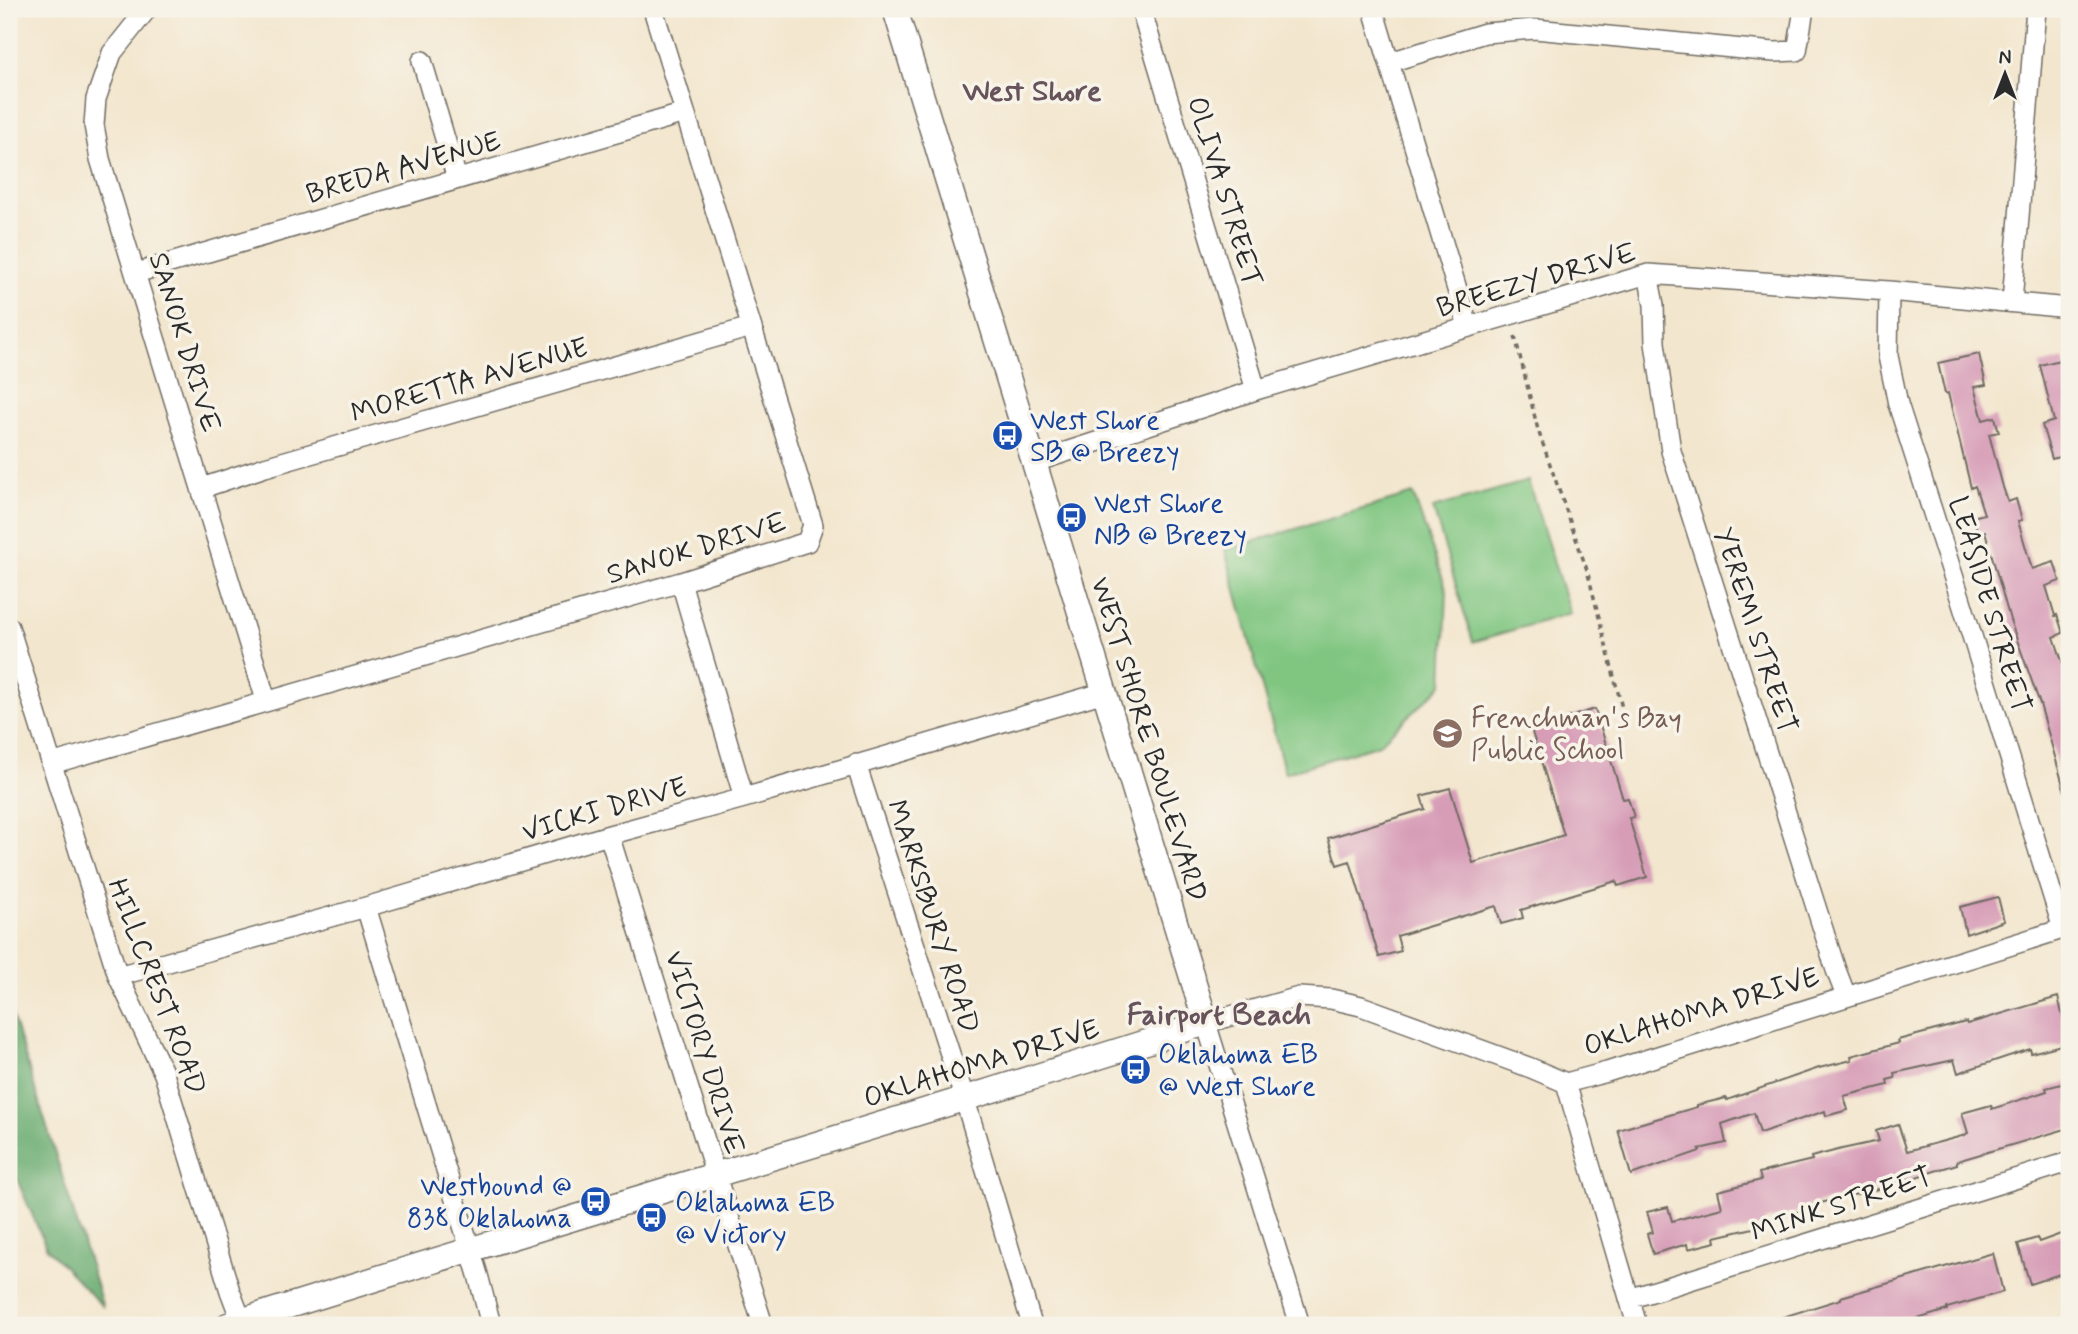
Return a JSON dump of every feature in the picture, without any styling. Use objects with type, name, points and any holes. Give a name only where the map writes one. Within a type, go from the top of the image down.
[{"type":"street","name":"SANOK DRIVE","points":[[147,9],[112,53],[96,99],[94,125],[100,159],[266,700]]},
{"type":"street","name":"SANOK DRIVE","points":[[51,764],[681,582],[807,542],[813,525],[653,9]]},
{"type":"street","name":"WEST SHORE BOULEVARD","points":[[895,9],[1300,1325]]},
{"type":"street","name":"OLIVA STREET","points":[[1141,9],[1256,390]]},
{"type":"street","points":[[1373,9],[1468,326]]},
{"type":"street","points":[[1390,62],[1485,33],[1535,29],[1774,52],[1797,51],[1804,9]]},
{"type":"street","points":[[2011,302],[2036,9]]},
{"type":"street","points":[[422,61],[457,179]]},
{"type":"street","name":"BREDA AVENUE","points":[[136,273],[685,113]]},
{"type":"street","name":"BREEZY DRIVE","points":[[1035,462],[1256,390],[1648,274],[1889,291],[2069,308]]},
{"type":"street","name":"YEREMI STREET","points":[[1648,274],[1654,304],[1654,343],[1671,451],[1846,996]]},
{"type":"street","name":"LEASIDE STREET","points":[[1889,291],[1888,356],[1898,404],[2066,928]]},
{"type":"street","name":"MORETTA AVENUE","points":[[202,488],[265,467],[751,327]]},
{"type":"street","points":[[681,582],[744,798]]},
{"type":"street","name":"HILLCREST ROAD","points":[[9,627],[118,976],[164,1074],[238,1324]]},
{"type":"street","name":"VICKI DRIVE","points":[[118,976],[366,907],[1105,692]]},
{"type":"street","name":"MARKSBURY ROAD","points":[[856,764],[965,1100],[1032,1325]]},
{"type":"street","name":"VICTORY DRIVE","points":[[609,835],[763,1325]]},
{"type":"street","points":[[366,907],[491,1325]]},
{"type":"street","name":"OKLAHOMA DRIVE","points":[[238,1324],[802,1147],[965,1100],[1206,1023],[1299,997],[1331,999],[1361,1006],[1566,1083],[2066,928]]},
{"type":"street","points":[[1566,1083],[1637,1325]]},
{"type":"street","name":"MINK STREET","points":[[1629,1300],[2069,1162]]},
{"type":"path","points":[[1515,336],[1538,430],[1587,570],[1623,712]]},
{"type":"green space","points":[[1528,481],[1570,613],[1473,642],[1433,508]]},
{"type":"green space","points":[[1413,494],[1447,591],[1443,684],[1379,744],[1285,773],[1225,550]]},
{"type":"green space","points":[[9,1005],[103,1307],[47,1249],[9,1161]]},
{"type":"building","points":[[1979,354],[1986,385],[1974,387],[1983,420],[1995,417],[1999,432],[1989,434],[2008,502],[2016,499],[2022,520],[2018,521],[2032,569],[2054,562],[2060,581],[2046,586],[2063,633],[2054,637],[2069,682],[2069,791],[2065,792],[2040,704],[2010,620],[1985,531],[1978,534],[1973,517],[1984,514],[1975,486],[1971,488],[1938,363]]},
{"type":"building","points":[[2064,359],[2069,371],[2069,454],[2052,459],[2042,425],[2054,421],[2040,365]]},
{"type":"building","points":[[1595,709],[1623,799],[1628,798],[1634,817],[1629,818],[1647,877],[1618,886],[1616,881],[1521,910],[1523,918],[1501,924],[1496,906],[1397,936],[1401,951],[1379,957],[1350,861],[1337,865],[1328,838],[1425,809],[1421,796],[1450,788],[1473,863],[1564,835],[1531,729]]},
{"type":"building","points":[[1998,897],[2004,921],[1966,934],[1960,907]]},
{"type":"building","points":[[2058,997],[2069,1043],[2031,1053],[2030,1049],[1958,1073],[1954,1060],[1894,1073],[1895,1078],[1887,1080],[1888,1085],[1844,1096],[1848,1110],[1826,1116],[1825,1111],[1760,1133],[1754,1113],[1722,1124],[1726,1143],[1699,1149],[1700,1151],[1631,1175],[1618,1130],[1697,1105],[1726,1098],[1727,1100],[1819,1068],[1852,1060],[1851,1056],[1899,1043],[1898,1040],[1966,1022],[1967,1024]]},
{"type":"building","points":[[2069,1082],[2069,1128],[1957,1161],[1957,1164],[1878,1189],[1804,1207],[1805,1210],[1765,1221],[1766,1225],[1715,1237],[1716,1242],[1688,1249],[1687,1244],[1653,1254],[1647,1234],[1653,1232],[1647,1212],[1668,1207],[1672,1221],[1722,1208],[1718,1191],[1761,1180],[1759,1173],[1879,1141],[1876,1131],[1898,1124],[1907,1151],[1962,1136],[1968,1133],[1962,1113],[1991,1105],[1992,1109]]},
{"type":"building","points":[[2069,1231],[2069,1271],[2030,1284],[2018,1244],[2037,1238],[2039,1242]]},
{"type":"building","points":[[1993,1253],[2003,1292],[1947,1310],[1898,1325],[1850,1325],[1847,1318],[1825,1325],[1767,1325],[1767,1322],[1841,1297]]},
{"type":"place","name":"West Shore SB @ Breezy","points":[[1007,435]]},
{"type":"place","name":"West Shore NB @ Breezy","points":[[1071,518]]},
{"type":"place","name":"Frenchman's Bay Public School","points":[[1448,733]]},
{"type":"place","name":"Oklahoma EB @ West Shore","points":[[1135,1069]]},
{"type":"place","name":"Westbound @ 838 Oklahoma","points":[[595,1201]]},
{"type":"place","name":"Oklahoma EB @ Victory","points":[[652,1217]]},
{"type":"district","name":"West Shore","points":[[1032,90]]},
{"type":"district","name":"Fairport Beach","points":[[1219,1014]]}]
